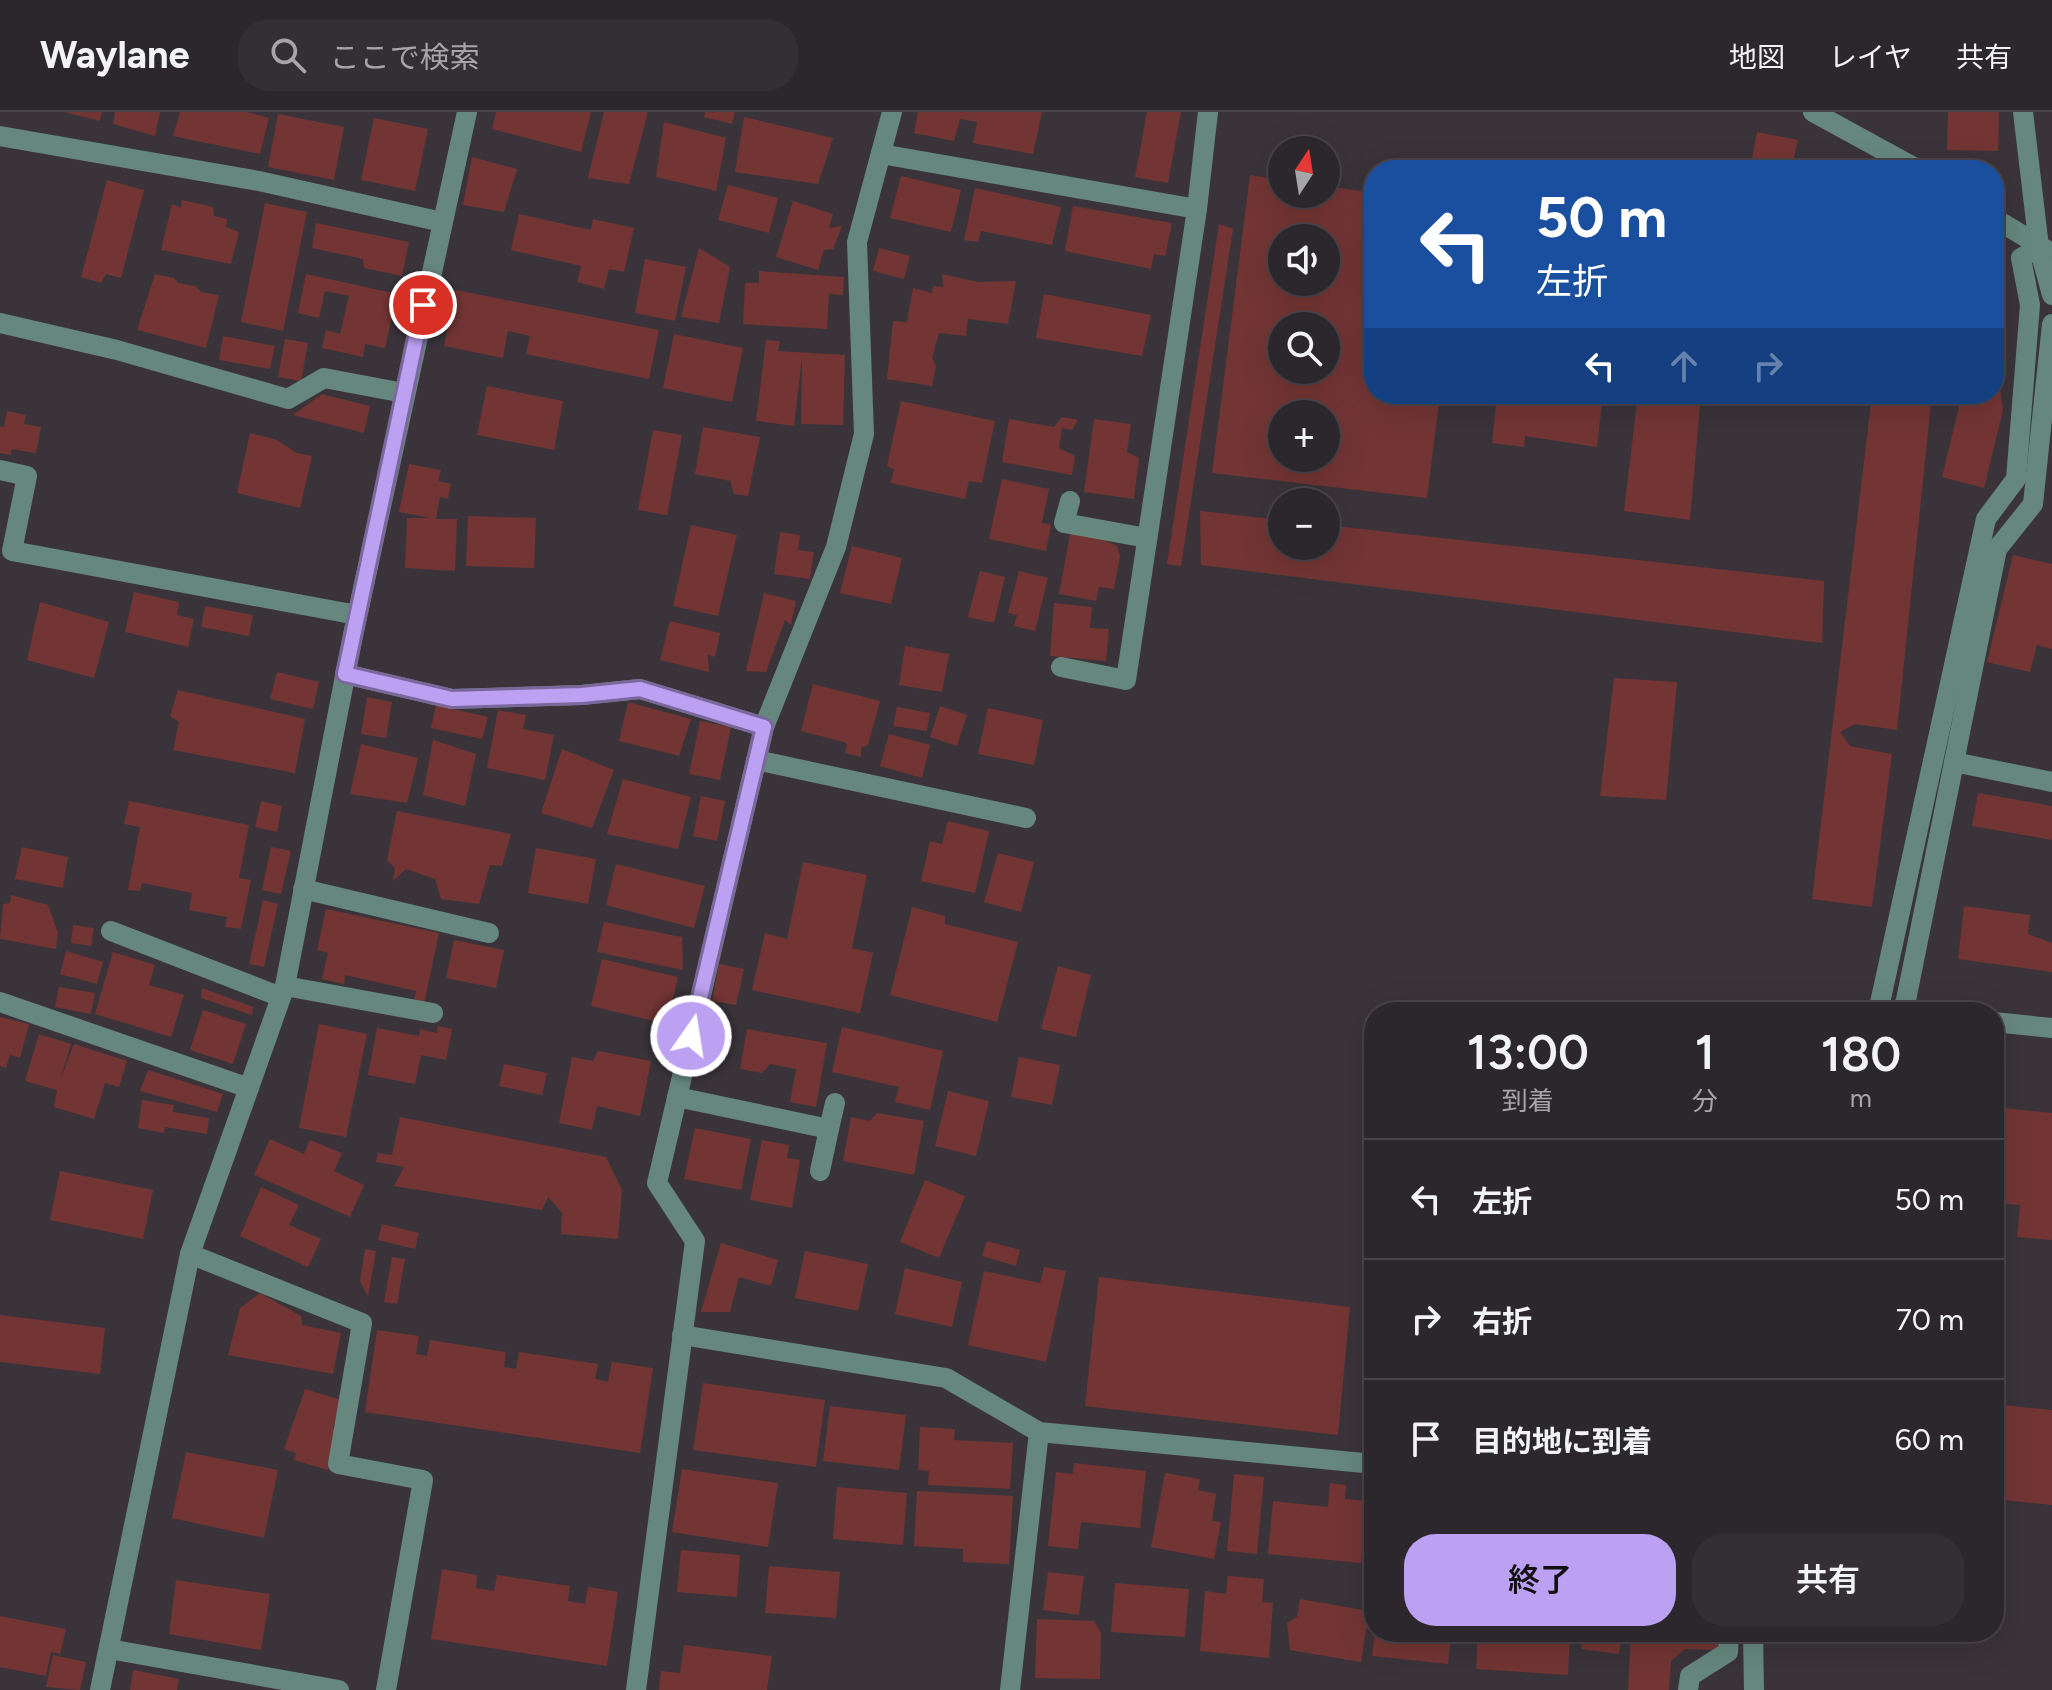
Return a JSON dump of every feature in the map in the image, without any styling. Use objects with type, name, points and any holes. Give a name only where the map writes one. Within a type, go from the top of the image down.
[{"type":"street","points":[[100,1690],[190,1254],[283,991],[357,615],[467,112]]},
{"type":"street","points":[[636,1690],[695,1241],[657,1183],[764,727],[836,547],[864,434],[857,242],[892,112]]},
{"type":"street","points":[[1061,667],[1126,680],[1197,209],[1208,112]]},
{"type":"street","points":[[1813,112],[1901,160]]},
{"type":"street","points":[[2023,112],[2052,295]]},
{"type":"street","points":[[0,136],[259,181],[442,222]]},
{"type":"street","points":[[881,154],[1197,209]]},
{"type":"street","points":[[2004,224],[2045,250]]},
{"type":"street","points":[[1880,1002],[1986,519],[2016,479],[2030,305],[2021,258],[2045,250]]},
{"type":"street","points":[[0,323],[117,350],[288,399],[324,378],[404,393]]},
{"type":"street","points":[[1905,1002],[1997,549],[2033,504],[2052,324]]},
{"type":"street","points":[[0,470],[27,476],[12,551],[357,615]]},
{"type":"street","points":[[1070,501],[1064,523],[1147,538]]},
{"type":"street","points":[[345,674],[452,699],[582,695],[640,689],[764,727]]},
{"type":"street","points":[[756,760],[1026,818]]},
{"type":"street","points":[[1954,762],[2052,782]]},
{"type":"street","points":[[303,889],[489,933]]},
{"type":"street","points":[[111,931],[283,991],[433,1013]]},
{"type":"street","points":[[0,1002],[249,1088]]},
{"type":"street","points":[[2004,1023],[2052,1028]]},
{"type":"street","points":[[677,1097],[829,1129]]},
{"type":"street","points":[[820,1171],[835,1103]]},
{"type":"street","points":[[190,1254],[362,1323],[338,1464],[423,1480],[386,1690]]},
{"type":"street","points":[[682,1335],[946,1378],[1039,1432],[1364,1463]]},
{"type":"street","points":[[1010,1690],[1039,1432]]},
{"type":"street","points":[[1688,1690],[1690,1676],[1728,1652],[1728,1642]]},
{"type":"street","points":[[1753,1642],[1754,1690]]},
{"type":"street","points":[[109,1649],[339,1690]]},
{"type":"building","points":[[64,112],[102,112],[100,121]]},
{"type":"building","points":[[115,112],[160,112],[155,136],[113,124]]},
{"type":"building","points":[[180,112],[247,112],[269,118],[260,154],[173,136]]},
{"type":"building","points":[[496,112],[591,112],[581,152],[492,129]]},
{"type":"building","points":[[604,112],[648,112],[629,184],[588,178]]},
{"type":"building","points":[[705,112],[735,112],[732,124],[704,117]]},
{"type":"building","points":[[918,112],[1042,112],[1033,154],[973,143],[977,122],[960,119],[954,141],[914,133]]},
{"type":"building","points":[[1147,112],[1181,112],[1168,183],[1135,177]]},
{"type":"building","points":[[1948,112],[1999,112],[1998,151],[1947,150]]},
{"type":"building","points":[[278,114],[344,127],[334,180],[268,167]]},
{"type":"building","points":[[744,117],[833,138],[818,184],[735,172]]},
{"type":"building","points":[[374,118],[428,129],[415,191],[361,180]]},
{"type":"building","points":[[664,122],[726,138],[716,191],[656,177]]},
{"type":"building","points":[[1757,132],[1798,140],[1793,160],[1752,159]]},
{"type":"building","points":[[472,157],[517,169],[504,212],[463,205]]},
{"type":"building","points":[[1250,175],[1268,178],[1268,208],[1340,208],[1340,188],[1364,192],[1364,404],[1439,404],[1427,498],[1212,473]]},
{"type":"building","points":[[901,176],[961,190],[951,232],[890,218]]},
{"type":"building","points":[[107,180],[144,190],[121,278],[106,274],[101,283],[81,277]]},
{"type":"building","points":[[728,185],[778,198],[769,233],[718,220]]},
{"type":"building","points":[[975,188],[1061,207],[1052,245],[981,231],[978,242],[964,240]]},
{"type":"building","points":[[182,200],[213,207],[214,216],[227,219],[226,227],[239,232],[231,264],[161,250],[172,204],[181,208]]},
{"type":"building","points":[[793,201],[833,214],[829,228],[842,226],[833,249],[824,250],[818,270],[776,257]]},
{"type":"building","points":[[265,203],[307,212],[283,331],[241,322]]},
{"type":"building","points":[[1073,206],[1172,223],[1165,256],[1154,254],[1151,269],[1065,251]]},
{"type":"building","points":[[519,214],[591,230],[593,219],[634,228],[624,272],[609,269],[604,289],[577,282],[581,266],[511,250]]},
{"type":"building","points":[[316,223],[409,242],[402,276],[364,268],[363,259],[312,248]]},
{"type":"building","points":[[1219,224],[1233,229],[1181,566],[1167,564]]},
{"type":"building","points":[[699,248],[730,267],[719,323],[681,317]]},
{"type":"building","points":[[879,248],[910,256],[904,279],[873,271]]},
{"type":"building","points":[[645,259],[686,267],[675,321],[635,313]]},
{"type":"building","points":[[759,271],[844,277],[843,295],[829,294],[827,329],[743,324],[745,283],[759,283]]},
{"type":"building","points":[[155,274],[195,286],[201,292],[219,295],[206,348],[137,330]]},
{"type":"building","points":[[306,274],[397,294],[385,348],[365,344],[363,357],[322,348],[326,330],[340,334],[349,296],[325,291],[319,318],[298,313]]},
{"type":"building","points":[[942,274],[978,282],[1016,281],[1008,324],[968,319],[966,336],[939,333],[932,358],[936,365],[932,386],[887,379],[893,321],[907,322],[913,288],[932,293],[933,286],[943,287]]},
{"type":"building","points":[[456,290],[659,330],[649,379],[526,354],[530,336],[508,331],[503,358],[444,346]]},
{"type":"building","points":[[1044,294],[1151,315],[1142,356],[1036,338]]},
{"type":"building","points":[[674,334],[743,348],[732,402],[663,388]]},
{"type":"building","points":[[223,336],[275,346],[270,369],[219,360]]},
{"type":"building","points":[[285,339],[308,343],[301,381],[278,377]]},
{"type":"building","points":[[766,340],[780,341],[778,351],[845,355],[843,425],[801,424],[802,357],[794,426],[756,421]]},
{"type":"building","points":[[487,386],[563,401],[554,450],[477,435]]},
{"type":"building","points":[[322,394],[370,406],[364,433],[293,415]]},
{"type":"building","points":[[901,401],[995,421],[982,483],[969,481],[965,499],[891,483],[894,469],[887,466]]},
{"type":"building","points":[[1496,404],[1602,404],[1597,447],[1525,436],[1524,447],[1492,443]]},
{"type":"building","points":[[1637,404],[1700,404],[1690,520],[1624,511]]},
{"type":"building","points":[[1871,404],[1931,404],[1897,730],[1855,724],[1840,732],[1850,746],[1892,754],[1872,907],[1812,899]]},
{"type":"building","points":[[1960,404],[2002,404],[1984,488],[1942,477]]},
{"type":"building","points":[[7,411],[26,415],[24,424],[41,427],[36,453],[12,449],[11,455],[0,453],[0,426],[4,427]]},
{"type":"building","points":[[1062,417],[1078,420],[1072,430],[1062,428],[1059,448],[1075,456],[1072,475],[1002,462],[1009,419],[1054,427]]},
{"type":"building","points":[[1094,419],[1131,424],[1127,452],[1139,458],[1134,499],[1084,492]]},
{"type":"building","points":[[703,427],[760,437],[748,496],[734,494],[730,481],[695,474]]},
{"type":"building","points":[[653,430],[682,435],[667,515],[638,510]]},
{"type":"building","points":[[250,433],[277,440],[297,453],[312,456],[300,508],[237,493]]},
{"type":"building","points":[[409,464],[441,470],[438,481],[451,484],[448,499],[440,497],[436,519],[457,519],[455,571],[405,568],[407,518],[430,518],[399,512]]},
{"type":"building","points":[[1002,479],[1049,489],[1042,523],[1051,525],[1046,551],[989,539]]},
{"type":"building","points":[[1200,511],[1268,518],[1268,560],[1340,560],[1340,527],[1824,581],[1822,643],[1201,565]]},
{"type":"building","points":[[468,516],[536,518],[534,568],[466,566]]},
{"type":"building","points":[[1072,524],[1117,546],[1120,556],[1114,589],[1099,587],[1096,601],[1059,594]]},
{"type":"building","points":[[691,525],[737,535],[718,616],[673,606]]},
{"type":"building","points":[[780,532],[800,535],[798,550],[814,552],[810,579],[774,574]]},
{"type":"building","points":[[852,546],[902,558],[891,604],[840,593]]},
{"type":"building","points":[[2013,555],[2052,564],[2052,649],[2037,645],[2030,672],[1987,662]]},
{"type":"building","points":[[980,571],[1005,577],[994,623],[968,617]]},
{"type":"building","points":[[1019,571],[1048,578],[1035,631],[1014,626],[1017,615],[1008,613]]},
{"type":"building","points":[[134,592],[179,602],[177,615],[194,619],[188,647],[125,632]]},
{"type":"building","points":[[764,593],[796,601],[791,625],[785,620],[766,672],[746,671]]},
{"type":"building","points":[[40,602],[109,622],[94,678],[27,660]]},
{"type":"building","points":[[1054,603],[1092,607],[1090,628],[1109,629],[1106,661],[1050,656]]},
{"type":"building","points":[[205,606],[253,615],[249,636],[201,627]]},
{"type":"building","points":[[670,621],[720,633],[715,657],[708,655],[709,672],[660,660]]},
{"type":"building","points":[[905,646],[949,654],[942,692],[899,685]]},
{"type":"building","points":[[277,672],[319,682],[313,709],[270,699]]},
{"type":"building","points":[[1614,678],[1677,682],[1666,800],[1600,796]]},
{"type":"building","points":[[813,684],[880,701],[868,745],[861,748],[861,757],[845,753],[847,743],[801,731]]},
{"type":"building","points":[[178,690],[305,719],[295,773],[173,750],[179,722],[170,716]]},
{"type":"building","points":[[367,697],[392,702],[386,738],[361,734]]},
{"type":"building","points":[[628,702],[691,719],[679,756],[619,741]]},
{"type":"building","points":[[436,705],[488,717],[482,739],[431,728]]},
{"type":"building","points":[[940,706],[967,715],[957,746],[930,737]]},
{"type":"building","points":[[897,707],[930,713],[927,731],[893,726]]},
{"type":"building","points":[[988,708],[1043,720],[1034,765],[978,754]]},
{"type":"building","points":[[498,710],[526,715],[523,729],[554,735],[545,780],[487,768]]},
{"type":"building","points":[[700,721],[731,727],[720,780],[689,774]]},
{"type":"building","points":[[889,734],[930,745],[922,778],[880,766]]},
{"type":"building","points":[[433,740],[476,754],[465,806],[423,795]]},
{"type":"building","points":[[361,744],[418,758],[407,803],[350,794]]},
{"type":"building","points":[[562,749],[614,770],[592,828],[541,813]]},
{"type":"building","points":[[623,779],[691,797],[678,849],[607,834]]},
{"type":"building","points":[[1978,793],[2052,806],[2052,840],[1972,826]]},
{"type":"building","points":[[701,796],[725,801],[717,841],[693,836]]},
{"type":"building","points":[[129,801],[249,825],[239,878],[251,880],[241,929],[225,927],[227,917],[189,910],[192,893],[142,883],[140,891],[128,890],[140,827],[124,824]]},
{"type":"building","points":[[261,801],[282,806],[277,832],[255,827]]},
{"type":"building","points":[[397,811],[511,834],[502,866],[490,865],[479,904],[441,899],[435,879],[406,869],[393,881],[395,868],[387,860]]},
{"type":"building","points":[[948,821],[989,831],[975,893],[921,881],[930,841],[942,844]]},
{"type":"building","points":[[22,847],[68,857],[63,888],[15,879]]},
{"type":"building","points":[[271,847],[291,851],[281,894],[262,890]]},
{"type":"building","points":[[536,848],[596,859],[588,904],[528,893]]},
{"type":"building","points":[[998,853],[1034,862],[1021,912],[984,902]]},
{"type":"building","points":[[803,862],[867,875],[852,948],[873,953],[860,1013],[752,990],[765,933],[787,939]]},
{"type":"building","points":[[616,864],[705,886],[694,928],[606,905]]},
{"type":"building","points":[[11,895],[48,905],[58,933],[56,949],[0,939],[3,904],[10,903]]},
{"type":"building","points":[[263,900],[278,904],[264,967],[249,964]]},
{"type":"building","points":[[1964,906],[2030,915],[2028,934],[2052,943],[2052,972],[1958,959]]},
{"type":"building","points":[[912,907],[945,916],[945,924],[1018,942],[997,1022],[890,995]]},
{"type":"building","points":[[326,909],[439,933],[424,1004],[414,1001],[416,991],[345,975],[344,984],[322,979],[328,953],[317,950]]},
{"type":"building","points":[[604,922],[682,937],[683,970],[597,952]]},
{"type":"building","points":[[73,925],[94,928],[91,946],[71,943]]},
{"type":"building","points":[[454,940],[504,950],[496,988],[446,978]]},
{"type":"building","points":[[66,951],[103,962],[97,984],[60,974]]},
{"type":"building","points":[[113,952],[155,965],[149,985],[184,995],[171,1037],[95,1014]]},
{"type":"building","points":[[602,959],[678,977],[667,1024],[591,1006]]},
{"type":"building","points":[[719,964],[744,969],[736,1005],[712,1001]]},
{"type":"building","points":[[1058,966],[1091,975],[1076,1037],[1041,1029]]},
{"type":"building","points":[[59,987],[95,993],[91,1014],[55,1007]]},
{"type":"building","points":[[202,988],[253,1007],[252,1015],[201,998]]},
{"type":"building","points":[[203,1010],[246,1024],[233,1064],[190,1050]]},
{"type":"building","points":[[0,1017],[29,1024],[20,1058],[10,1055],[6,1068],[0,1066]]},
{"type":"building","points":[[319,1024],[367,1034],[346,1137],[299,1128]]},
{"type":"building","points":[[438,1026],[452,1029],[446,1060],[421,1055],[415,1084],[368,1075],[377,1028],[419,1036],[420,1029],[437,1033]]},
{"type":"building","points":[[842,1027],[943,1051],[930,1110],[895,1102],[899,1087],[832,1072]]},
{"type":"building","points":[[747,1029],[827,1043],[816,1107],[790,1102],[796,1069],[770,1064],[762,1073],[740,1069]]},
{"type":"building","points":[[39,1034],[71,1044],[60,1081],[74,1044],[127,1061],[119,1087],[105,1083],[94,1119],[54,1107],[57,1090],[25,1081]]},
{"type":"building","points":[[598,1051],[651,1061],[640,1116],[597,1106],[592,1130],[559,1123],[572,1057],[593,1061]]},
{"type":"building","points":[[1019,1057],[1060,1065],[1052,1105],[1011,1097]]},
{"type":"building","points":[[504,1064],[547,1073],[542,1095],[499,1086]]},
{"type":"building","points":[[148,1070],[223,1094],[217,1112],[140,1091]]},
{"type":"building","points":[[948,1091],[989,1101],[976,1156],[935,1146]]},
{"type":"building","points":[[142,1100],[174,1105],[173,1112],[209,1118],[207,1134],[165,1127],[164,1133],[138,1128]]},
{"type":"building","points":[[2004,1108],[2052,1113],[2052,1240],[2017,1237],[2020,1205],[2004,1204]]},
{"type":"building","points":[[877,1113],[924,1121],[914,1175],[843,1161],[851,1117],[870,1121]]},
{"type":"building","points":[[400,1117],[606,1157],[622,1190],[618,1239],[561,1234],[562,1213],[548,1197],[542,1210],[394,1186],[404,1167],[376,1162],[378,1153],[392,1155]]},
{"type":"building","points":[[695,1128],[751,1139],[741,1190],[684,1179]]},
{"type":"building","points":[[270,1139],[304,1154],[310,1140],[342,1153],[334,1171],[364,1185],[350,1217],[254,1175]]},
{"type":"building","points":[[762,1140],[789,1145],[787,1158],[800,1160],[792,1208],[750,1200]]},
{"type":"building","points":[[60,1171],[153,1190],[143,1239],[50,1220]]},
{"type":"building","points":[[925,1180],[965,1196],[939,1258],[900,1242]]},
{"type":"building","points":[[261,1187],[299,1205],[289,1225],[321,1239],[308,1267],[240,1236]]},
{"type":"building","points":[[382,1224],[419,1233],[415,1249],[378,1240]]},
{"type":"building","points":[[987,1241],[1020,1250],[1016,1266],[982,1256]]},
{"type":"building","points":[[721,1243],[778,1260],[771,1286],[739,1277],[730,1312],[701,1312]]},
{"type":"building","points":[[365,1249],[376,1251],[368,1297],[360,1281]]},
{"type":"building","points":[[805,1251],[868,1264],[858,1311],[795,1298]]},
{"type":"building","points":[[392,1257],[405,1259],[397,1304],[384,1302]]},
{"type":"building","points":[[1044,1267],[1066,1271],[1046,1362],[968,1345],[984,1271],[1040,1283]]},
{"type":"building","points":[[905,1268],[962,1282],[952,1327],[895,1314]]},
{"type":"building","points":[[1099,1277],[1350,1307],[1338,1435],[1085,1406]]},
{"type":"building","points":[[260,1293],[301,1316],[302,1325],[341,1333],[333,1374],[228,1355],[240,1308]]},
{"type":"building","points":[[0,1315],[105,1328],[100,1374],[0,1362]]},
{"type":"building","points":[[377,1330],[419,1336],[416,1354],[427,1356],[430,1340],[506,1352],[504,1367],[516,1369],[519,1352],[598,1364],[595,1379],[608,1382],[612,1362],[653,1368],[640,1453],[365,1412]]},
{"type":"building","points":[[703,1383],[825,1400],[816,1467],[693,1450]]},
{"type":"building","points":[[305,1389],[341,1400],[333,1428],[339,1430],[328,1470],[294,1460],[296,1453],[284,1449]]},
{"type":"building","points":[[2004,1405],[2052,1410],[2052,1505],[2004,1500]]},
{"type":"building","points":[[830,1406],[906,1415],[899,1470],[823,1461]]},
{"type":"building","points":[[920,1427],[955,1429],[954,1440],[1013,1443],[1010,1489],[928,1485],[929,1471],[918,1470]]},
{"type":"building","points":[[186,1452],[278,1470],[264,1538],[172,1518]]},
{"type":"building","points":[[1074,1463],[1146,1471],[1140,1528],[1081,1522],[1078,1549],[1048,1546],[1056,1472],[1073,1474]]},
{"type":"building","points":[[682,1469],[778,1483],[768,1547],[672,1532]]},
{"type":"building","points":[[1165,1473],[1200,1479],[1198,1490],[1216,1494],[1212,1521],[1221,1522],[1214,1559],[1151,1547]]},
{"type":"building","points":[[1234,1474],[1264,1477],[1257,1554],[1227,1551]]},
{"type":"building","points":[[1330,1483],[1346,1485],[1345,1499],[1364,1501],[1361,1563],[1268,1554],[1273,1501],[1328,1507]]},
{"type":"building","points":[[837,1487],[907,1493],[903,1545],[833,1539]]},
{"type":"building","points":[[917,1491],[1013,1496],[1009,1564],[963,1562],[963,1549],[914,1546]]},
{"type":"building","points":[[681,1550],[740,1555],[737,1597],[677,1592]]},
{"type":"building","points":[[769,1566],[840,1572],[836,1618],[765,1613]]},
{"type":"building","points":[[442,1569],[477,1575],[476,1588],[494,1591],[497,1575],[570,1586],[568,1601],[585,1604],[588,1587],[618,1592],[607,1666],[431,1639]]},
{"type":"building","points":[[1048,1572],[1084,1576],[1079,1615],[1043,1610]]},
{"type":"building","points":[[1228,1576],[1264,1579],[1262,1602],[1273,1603],[1269,1658],[1200,1651],[1205,1591],[1226,1594]]},
{"type":"building","points":[[176,1580],[270,1594],[261,1650],[169,1634]]},
{"type":"building","points":[[1115,1583],[1189,1589],[1185,1637],[1111,1632]]},
{"type":"building","points":[[1300,1599],[1364,1610],[1361,1662],[1290,1650],[1287,1623],[1297,1617]]},
{"type":"building","points":[[0,1616],[66,1629],[60,1654],[51,1652],[46,1676],[0,1667]]},
{"type":"building","points":[[1037,1619],[1094,1621],[1101,1632],[1100,1679],[1035,1678]]},
{"type":"building","points":[[1374,1642],[1450,1642],[1448,1664],[1372,1656]]},
{"type":"building","points":[[1477,1642],[1570,1642],[1568,1675],[1476,1669]]},
{"type":"building","points":[[1582,1642],[1621,1642],[1619,1654],[1581,1649]]},
{"type":"building","points":[[1630,1642],[1717,1642],[1717,1650],[1685,1649],[1671,1661],[1669,1690],[1628,1690]]},
{"type":"building","points":[[684,1645],[772,1656],[767,1690],[659,1690],[661,1671],[680,1673]]},
{"type":"building","points":[[53,1655],[86,1662],[80,1690],[46,1687]]},
{"type":"building","points":[[133,1670],[179,1679],[177,1690],[130,1690]]},
{"type":"route","points":[[423,305],[345,674],[452,699],[582,695],[640,689],[764,727],[691,1036]]}]
